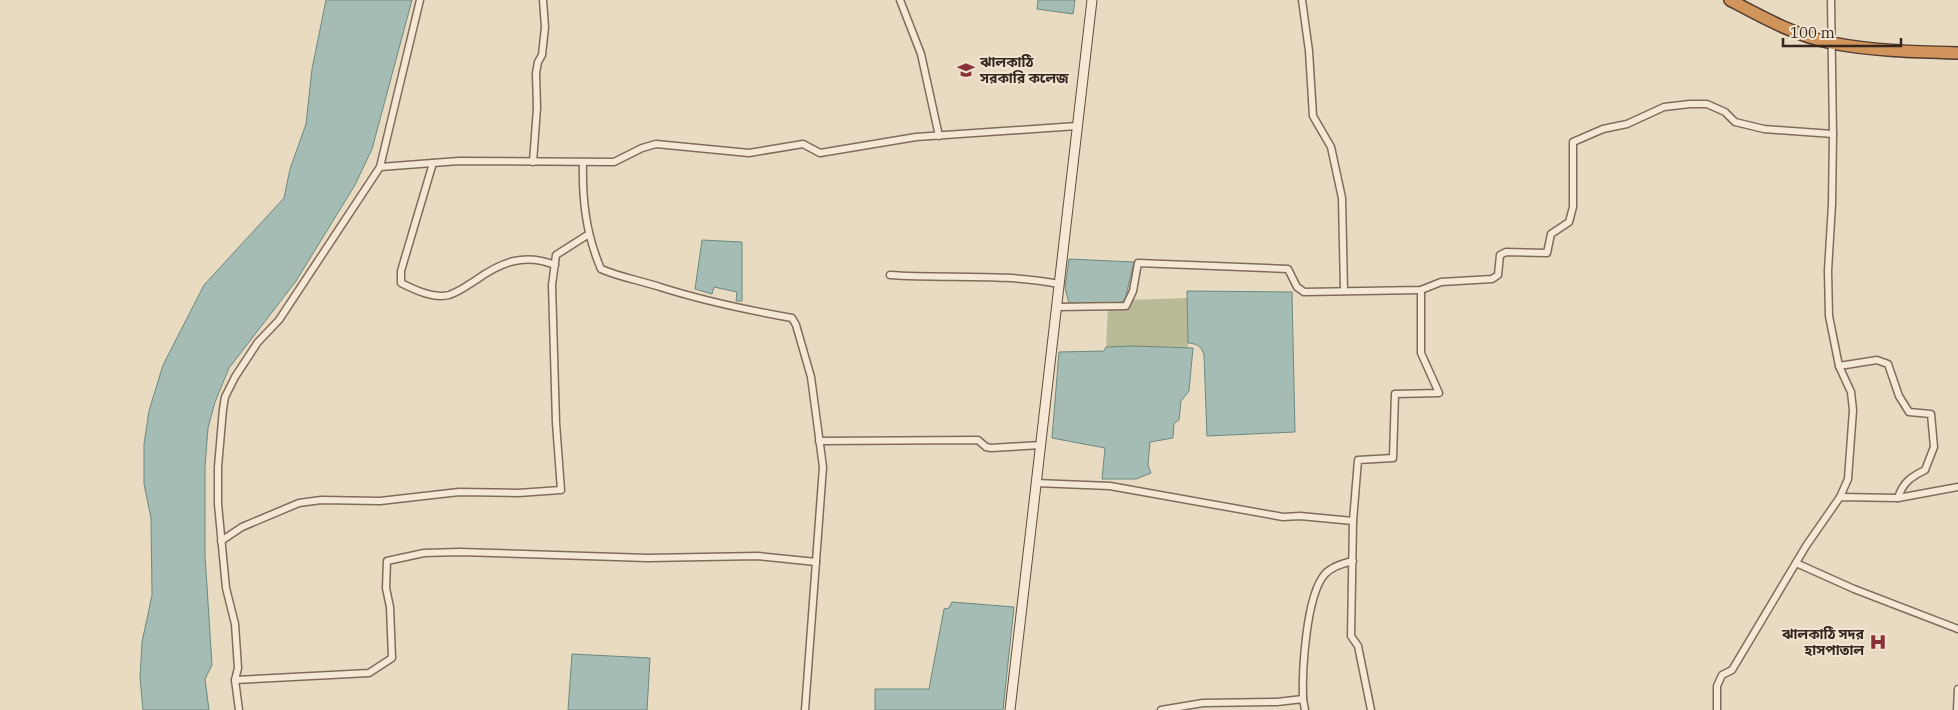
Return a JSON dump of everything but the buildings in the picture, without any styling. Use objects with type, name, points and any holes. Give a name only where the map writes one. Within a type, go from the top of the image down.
[{"type":"highway","points":[[1730,0],[1781,26],[1831,43],[1904,52],[1958,52]]},
{"type":"main road","points":[[1010,710],[1092,0]]},
{"type":"street","points":[[239,710],[235,680],[238,668],[235,624],[226,588],[221,541],[218,468],[223,409],[229,389],[258,342],[279,320],[380,167],[420,0]]},
{"type":"street","points":[[533,162],[537,108],[536,73],[538,62],[542,55],[545,27],[543,0]]},
{"type":"street","points":[[900,0],[921,54],[939,136]]},
{"type":"street","points":[[1302,0],[1309,51],[1313,116],[1331,147],[1342,198],[1344,291]]},
{"type":"street","points":[[1717,710],[1717,686],[1722,675],[1732,670],[1796,563],[1840,497],[1848,479],[1853,410],[1851,392],[1839,366],[1829,316],[1828,271],[1832,204],[1833,134],[1831,0]]},
{"type":"street","points":[[1056,307],[1126,306],[1133,290],[1138,263],[1288,269],[1297,287],[1304,292],[1421,290],[1442,282],[1492,279],[1498,275],[1500,254],[1506,252],[1546,253],[1551,234],[1569,222],[1574,206],[1573,142],[1581,137],[1627,124],[1664,107],[1690,104],[1707,104],[1725,112],[1735,122],[1764,129],[1833,134]]},
{"type":"street","points":[[380,167],[433,163],[614,162],[642,148],[656,144],[749,153],[803,144],[820,152],[916,137],[1077,126]]},
{"type":"street","points":[[582,162],[582,200],[591,247],[601,269],[626,279],[658,286],[734,308],[792,318],[811,376],[823,467],[805,710]]},
{"type":"street","points":[[433,163],[401,271],[401,283],[431,295],[448,295],[496,266],[511,260],[528,259],[554,265]]},
{"type":"street","points":[[221,541],[242,527],[299,503],[321,500],[380,500],[459,492],[518,494],[561,490],[554,353],[552,285],[554,265],[556,255],[589,234]]},
{"type":"street","points":[[890,275],[933,277],[990,276],[1059,284]]},
{"type":"street","points":[[1371,710],[1358,646],[1351,636],[1353,521],[1358,460],[1393,458],[1396,394],[1439,393],[1421,353],[1421,290]]},
{"type":"street","points":[[1839,366],[1878,360],[1888,364],[1899,396],[1909,412],[1931,414],[1934,447],[1925,470],[1910,477],[1901,487],[1898,498]]},
{"type":"street","points":[[819,441],[978,440],[986,447],[991,448],[1041,445]]},
{"type":"street","points":[[1036,483],[1110,486],[1282,517],[1300,516],[1353,521]]},
{"type":"street","points":[[1840,497],[1898,498],[1958,487]]},
{"type":"street","points":[[235,680],[369,672],[392,658],[390,607],[386,588],[387,561],[424,553],[558,554],[648,558],[758,556],[816,562]]},
{"type":"street","points":[[1305,710],[1303,699],[1304,647],[1318,589],[1325,574],[1338,565],[1353,561]]},
{"type":"street","points":[[1796,563],[1854,589],[1958,629]]},
{"type":"street","points":[[1958,689],[1958,710]]},
{"type":"street","points":[[1161,710],[1203,703],[1277,702],[1303,699]]},
{"type":"green space","points":[[1187,298],[1188,347],[1106,347],[1108,307],[1116,308],[1130,300]]},
{"type":"shaded area","points":[[326,0],[412,0],[372,149],[355,185],[296,281],[229,368],[215,402],[208,428],[205,467],[205,555],[212,665],[205,679],[209,710],[143,710],[140,678],[142,642],[152,595],[151,518],[144,484],[144,444],[149,411],[163,365],[204,285],[284,198],[290,169],[306,124],[312,69]]},
{"type":"shaded area","points":[[1038,0],[1075,0],[1073,14],[1037,9]]},
{"type":"shaded area","points":[[702,240],[742,242],[742,301],[736,301],[737,292],[714,287],[712,294],[695,289]]},
{"type":"shaded area","points":[[1069,259],[1134,262],[1125,300],[1120,303],[1069,303],[1065,288]]},
{"type":"shaded area","points":[[1187,291],[1292,292],[1295,432],[1207,436],[1204,355],[1199,346],[1188,343]]},
{"type":"shaded area","points":[[1106,347],[1193,348],[1189,391],[1181,401],[1179,420],[1174,423],[1173,438],[1150,442],[1148,465],[1151,473],[1136,479],[1102,479],[1105,448],[1052,438],[1059,352],[1104,351]]},
{"type":"shaded area","points":[[952,602],[1014,607],[1003,710],[875,710],[875,689],[929,689],[944,609],[949,608]]},
{"type":"shaded area","points":[[572,654],[650,658],[647,710],[568,710]]},
{"type":"place","name":"ঝালকাঠি সরকারি কলেজ","points":[[966,70]]},
{"type":"place","name":"ঝালকাঠি সদর হাসপাতাল","points":[[1878,642]]}]
